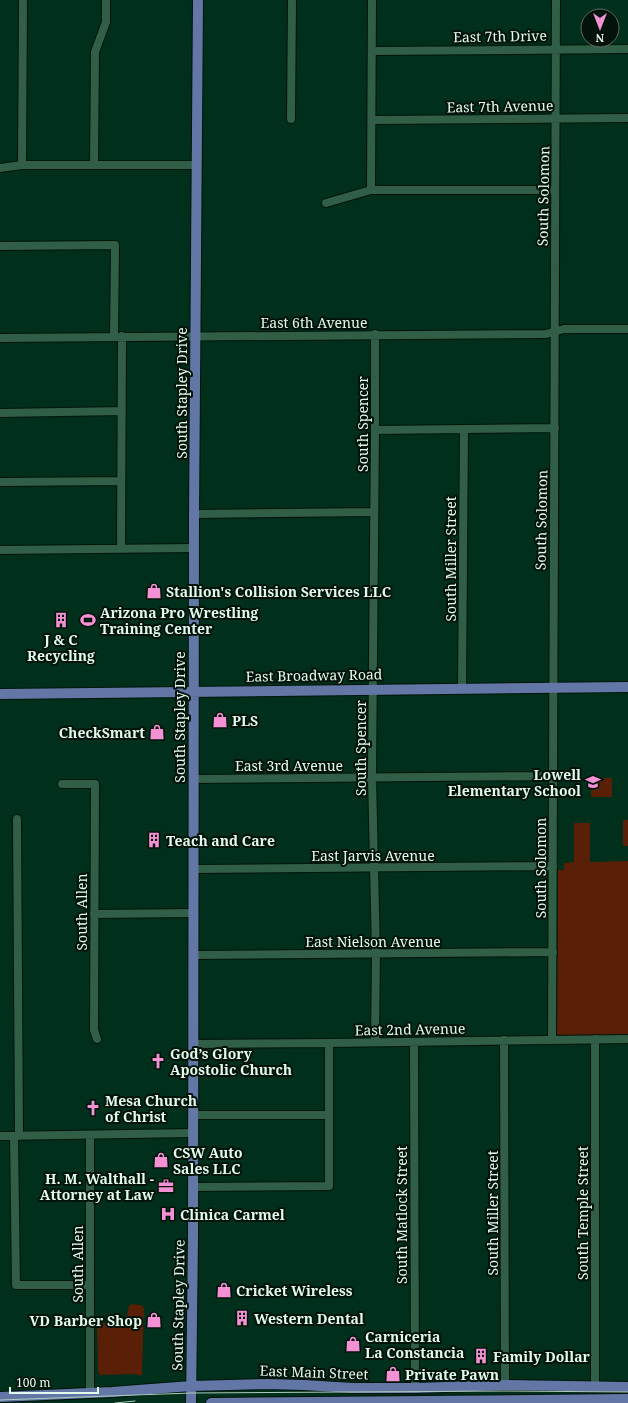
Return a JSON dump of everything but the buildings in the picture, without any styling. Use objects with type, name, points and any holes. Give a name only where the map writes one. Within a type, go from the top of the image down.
[{"type":"main road","name":"South Stapley Drive","points":[[191,1403],[193,1187],[193,690],[198,0]]},
{"type":"main road","name":"East Broadway Road","points":[[0,694],[193,690],[628,686]]},
{"type":"main road","name":"East Main Street","points":[[0,1397],[191,1386],[297,1384],[353,1388],[415,1388],[504,1385],[628,1387]]},
{"type":"main road","name":"East Main Street","points":[[212,1403],[514,1402],[628,1399]]},
{"type":"street","points":[[22,0],[22,165]]},
{"type":"street","points":[[94,165],[94,52],[106,22],[106,0]]},
{"type":"street","points":[[291,119],[292,0]]},
{"type":"street","points":[[371,190],[372,0]]},
{"type":"street","name":"South Solomon","points":[[552,1039],[556,0]]},
{"type":"street","name":"East 7th Drive","points":[[372,51],[628,49]]},
{"type":"street","name":"East 7th Avenue","points":[[372,120],[628,118]]},
{"type":"street","points":[[0,168],[22,165],[197,165]]},
{"type":"street","points":[[326,203],[371,190],[555,190]]},
{"type":"street","points":[[0,246],[115,244],[122,411],[121,548]]},
{"type":"street","name":"East 6th Avenue","points":[[0,338],[375,334],[546,334],[564,329],[628,329]]},
{"type":"street","name":"South Spencer","points":[[375,334],[372,777],[376,954],[375,1042]]},
{"type":"street","points":[[0,413],[122,411]]},
{"type":"street","points":[[375,430],[555,428]]},
{"type":"street","name":"South Miller Street","points":[[462,688],[464,429]]},
{"type":"street","points":[[0,482],[122,481]]},
{"type":"street","points":[[194,514],[374,512]]},
{"type":"street","points":[[0,550],[194,548]]},
{"type":"street","name":"East 3rd Avenue","points":[[193,778],[553,776]]},
{"type":"street","name":"South Allen","points":[[62,784],[94,784],[94,1030],[98,1039]]},
{"type":"street","points":[[17,819],[16,1285],[90,1285]]},
{"type":"street","name":"East Jarvis Avenue","points":[[193,869],[553,866]]},
{"type":"street","points":[[94,914],[193,913]]},
{"type":"street","name":"East Nielson Avenue","points":[[193,955],[553,952]]},
{"type":"street","name":"South Temple Street","points":[[595,1039],[595,1387]]},
{"type":"street","name":"East 2nd Avenue","points":[[193,1044],[628,1039]]},
{"type":"street","name":"South Miller Street","points":[[504,1040],[504,1385]]},
{"type":"street","name":"South Matlock Street","points":[[414,1042],[415,1388]]},
{"type":"street","points":[[193,1187],[329,1186],[329,1043]]},
{"type":"street","points":[[193,1115],[329,1115]]},
{"type":"street","points":[[0,1136],[193,1134]]},
{"type":"street","name":"South Allen","points":[[90,1135],[90,1393]]},
{"type":"shaded area","points":[[591,778],[612,778],[612,797],[591,797]]},
{"type":"shaded area","points":[[623,820],[628,820],[628,846],[623,846]]},
{"type":"shaded area","points":[[574,823],[590,823],[590,862],[628,861],[628,1035],[561,1036],[557,1034],[558,870],[564,870],[564,863],[574,862]]},
{"type":"shaded area","points":[[131,1304],[141,1305],[144,1308],[142,1375],[100,1375],[98,1372],[97,1323],[122,1322],[126,1318],[129,1306]]},
{"type":"tram line","points":[[0,1400],[191,1393],[508,1391],[628,1392]]},
{"type":"tram line","points":[[115,1403],[135,1401]]},
{"type":"place","name":"Stallion's Collision Services LLC","points":[[154,591]]},
{"type":"place","name":"J & C Recycling","points":[[61,620]]},
{"type":"place","name":"Arizona Pro Wrestling Training Center","points":[[88,620]]},
{"type":"place","name":"PLS","points":[[220,720]]},
{"type":"place","name":"CheckSmart","points":[[157,732]]},
{"type":"place","name":"Lowell Elementary School","points":[[593,782]]},
{"type":"place","name":"Teach and Care","points":[[154,840]]},
{"type":"place","name":"God’s Glory Apostolic Church","points":[[158,1061]]},
{"type":"place","name":"Mesa Church of Christ","points":[[93,1108]]},
{"type":"place","name":"CSW Auto Sales LLC","points":[[161,1160]]},
{"type":"place","name":"H. M. Walthall - Attorney at Law","points":[[166,1186]]},
{"type":"place","name":"Clinica Carmel","points":[[168,1214]]},
{"type":"place","name":"Cricket Wireless","points":[[224,1290]]},
{"type":"place","name":"Western Dental","points":[[242,1318]]},
{"type":"place","name":"VD Barber Shop","points":[[154,1320]]},
{"type":"place","name":"Carniceria La Constancia","points":[[353,1344]]},
{"type":"place","name":"Family Dollar","points":[[481,1356]]},
{"type":"place","name":"Private Pawn","points":[[393,1374]]}]
